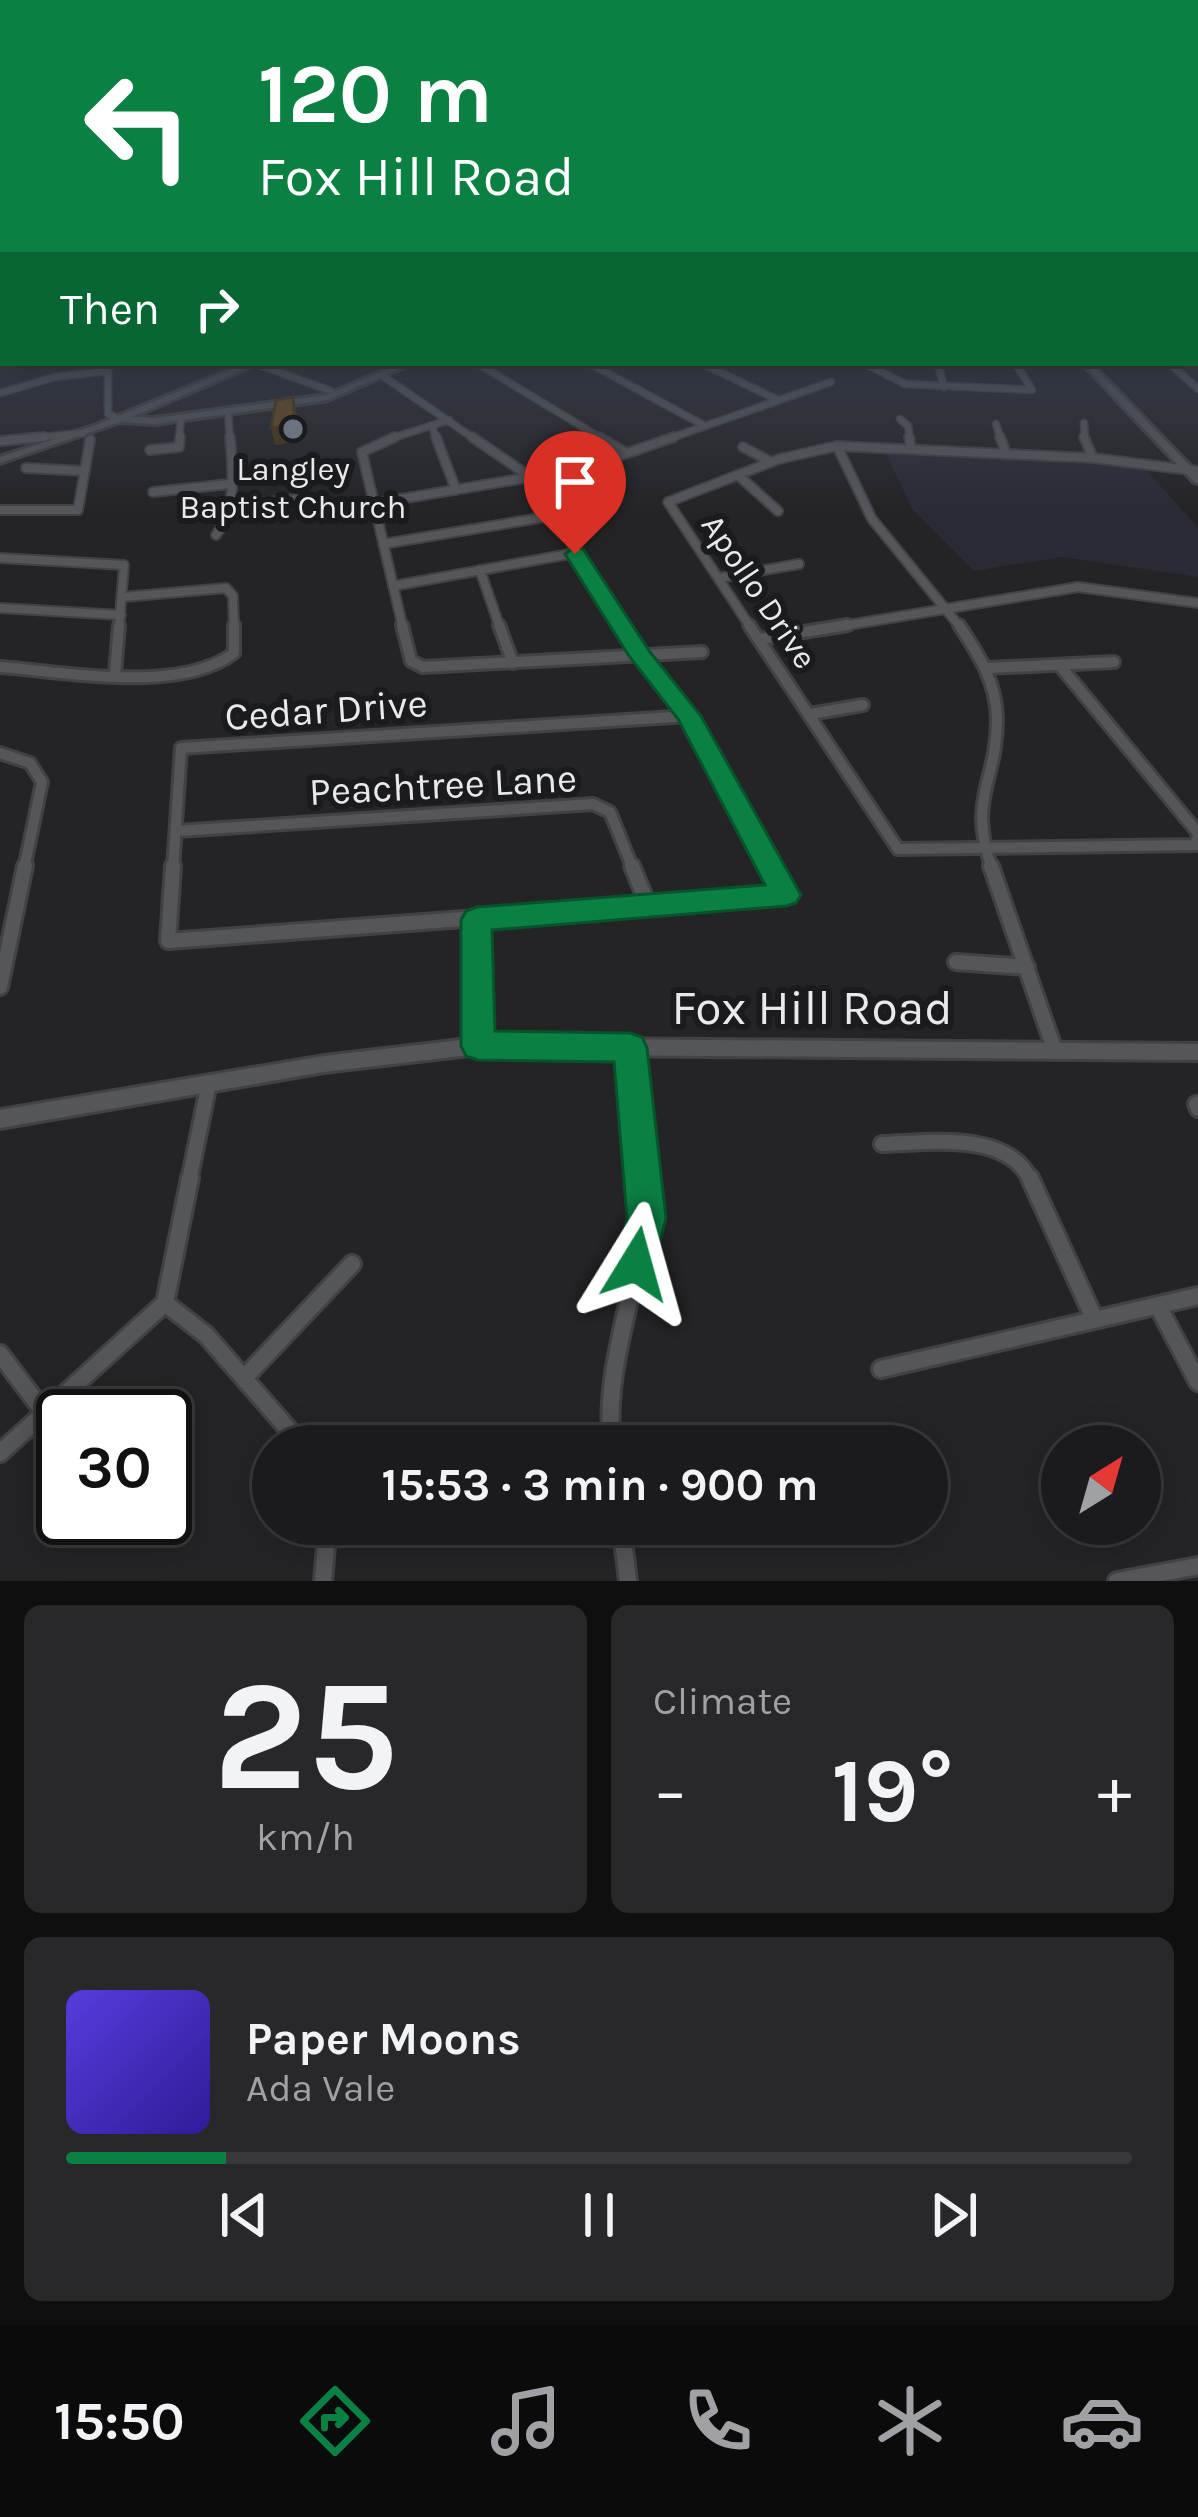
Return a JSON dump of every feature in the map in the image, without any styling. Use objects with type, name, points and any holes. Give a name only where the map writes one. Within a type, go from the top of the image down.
[{"type":"main road","points":[[119,419],[181,418],[328,397],[404,366]]},
{"type":"main road","points":[[1088,366],[1195,471]]},
{"type":"main road","points":[[1100,366],[1195,471]]},
{"type":"main road","points":[[0,463],[58,441],[87,436],[235,367]]},
{"type":"main road","name":"Fox Hill Road","points":[[0,1119],[390,1054],[478,1046],[1198,1052]]},
{"type":"street","points":[[262,366],[331,391]]},
{"type":"street","points":[[482,366],[626,453]]},
{"type":"street","points":[[595,366],[705,426]]},
{"type":"street","points":[[707,366],[778,400]]},
{"type":"street","points":[[869,366],[900,383],[1032,390],[1017,366]]},
{"type":"street","points":[[939,366],[944,387]]},
{"type":"street","points":[[1172,366],[1198,389]]},
{"type":"street","points":[[0,393],[108,367],[107,412],[119,419]]},
{"type":"street","points":[[383,376],[532,478],[641,656],[688,716],[786,895],[477,920],[478,1046]]},
{"type":"street","points":[[371,504],[532,478],[626,453],[831,382]]},
{"type":"street","points":[[216,535],[226,526],[230,506],[228,411]]},
{"type":"street","points":[[150,450],[179,447],[181,418]]},
{"type":"street","points":[[900,418],[908,426],[911,448]]},
{"type":"street","points":[[448,420],[363,450],[371,504],[408,653],[416,664],[702,652]]},
{"type":"street","points":[[1084,423],[1081,429],[1093,458]]},
{"type":"street","points":[[996,424],[1006,453]]},
{"type":"street","points":[[432,426],[457,490]]},
{"type":"street","points":[[0,441],[87,436],[80,507],[75,512],[0,511]]},
{"type":"street","points":[[837,446],[872,520],[988,668],[997,721],[979,807],[984,846],[1055,1051]]},
{"type":"street","name":"Apollo Drive","points":[[984,846],[898,849],[668,502],[771,462],[837,446],[1093,458],[1195,471]]},
{"type":"street","points":[[742,447],[771,462]]},
{"type":"street","points":[[26,468],[85,471]]},
{"type":"street","points":[[738,475],[778,511]]},
{"type":"street","points":[[153,493],[230,484]]},
{"type":"street","points":[[230,506],[306,498]]},
{"type":"street","points":[[383,544],[553,516]]},
{"type":"street","points":[[393,586],[575,554]]},
{"type":"street","points":[[0,558],[124,565],[115,674]]},
{"type":"street","points":[[719,578],[799,564]]},
{"type":"street","points":[[480,570],[512,663]]},
{"type":"street","points":[[760,639],[1078,587],[1198,603]]},
{"type":"street","points":[[0,668],[115,674],[213,670],[234,653],[233,596],[226,588],[123,597]]},
{"type":"street","points":[[0,608],[121,615]]},
{"type":"street","points":[[988,668],[1114,662]]},
{"type":"street","points":[[984,846],[1196,845],[1198,833],[1061,667]]},
{"type":"street","points":[[810,714],[862,705]]},
{"type":"street","name":"Cedar Drive","points":[[477,920],[168,940],[181,748],[688,716]]},
{"type":"street","points":[[0,753],[30,763],[42,782],[0,987]]},
{"type":"street","name":"Peachtree Lane","points":[[177,831],[593,804],[610,812],[648,905]]},
{"type":"street","points":[[956,962],[1027,967]]},
{"type":"street","points":[[610,1425],[607,1402],[646,1218],[630,1048]]},
{"type":"street","points":[[70,1389],[165,1303],[209,1083]]},
{"type":"street","points":[[882,1144],[991,1146],[1009,1153],[1024,1167],[1094,1318]]},
{"type":"street","points":[[245,1377],[352,1264]]},
{"type":"street","points":[[881,1369],[1198,1296]]},
{"type":"street","points":[[165,1303],[206,1335],[285,1425]]},
{"type":"street","points":[[1158,1306],[1198,1382]]},
{"type":"street","points":[[0,1354],[36,1401]]},
{"type":"street","points":[[0,1453],[36,1419]]},
{"type":"street","points":[[323,1581],[326,1545]]},
{"type":"street","points":[[624,1545],[628,1581]]},
{"type":"street","points":[[1118,1581],[1198,1566]]},
{"type":"shaded area","points":[[885,451],[1143,467],[1198,527],[1198,577],[1062,557],[974,571],[912,509]]},
{"type":"building","points":[[293,397],[295,425],[271,428],[276,400]]},
{"type":"place","name":"Langley Baptist Church","points":[[293,429]]},
{"type":"route","points":[[575,554],[641,656],[688,716],[786,895],[477,920],[478,1046],[630,1048],[646,1218],[636,1264]]}]
